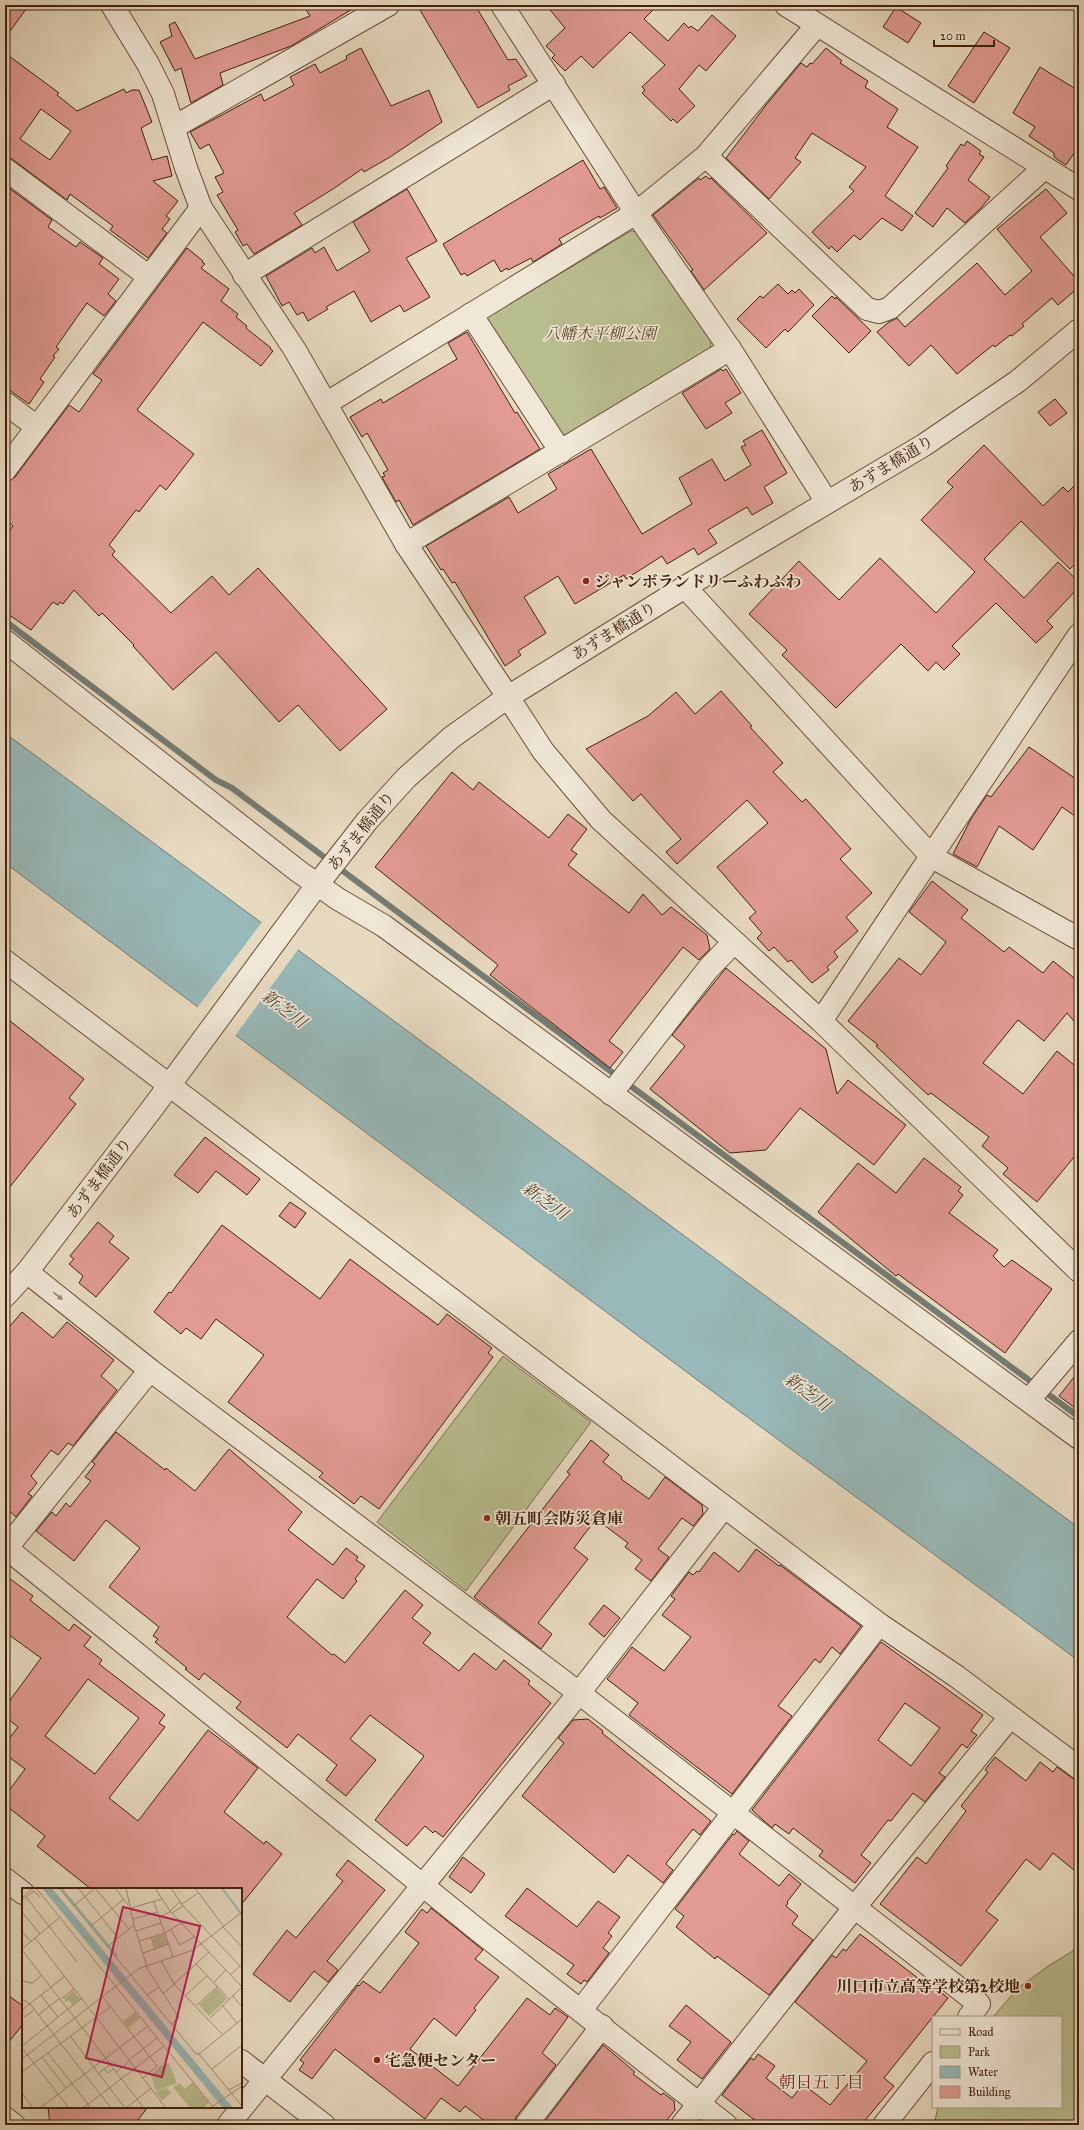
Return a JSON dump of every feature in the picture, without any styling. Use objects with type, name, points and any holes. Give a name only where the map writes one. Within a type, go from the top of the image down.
[{"type":"street","points":[[112,5],[148,64],[163,94],[186,168],[201,208],[295,350],[327,403],[406,544],[543,751],[600,820],[821,1021],[1079,1271]]},
{"type":"street","points":[[174,127],[313,50],[388,5]]},
{"type":"street","points":[[786,5],[1079,189]]},
{"type":"street","points":[[510,8],[554,84],[636,213],[730,349],[827,502]]},
{"type":"street","points":[[327,403],[636,213],[706,156],[817,25]]},
{"type":"street","points":[[244,274],[554,84]]},
{"type":"street","points":[[706,156],[867,309],[879,312],[890,308],[1044,168]]},
{"type":"street","points":[[5,169],[148,276]]},
{"type":"street","points":[[5,470],[148,276],[201,208]]},
{"type":"street","points":[[471,314],[561,452]]},
{"type":"street","name":"あずま橋通り","points":[[5,1296],[27,1272],[169,1085],[312,892],[367,821],[406,778],[452,737],[508,697],[685,587],[924,446],[967,418],[1018,381],[1079,330]]},
{"type":"street","points":[[406,544],[730,349]]},
{"type":"street","points":[[5,403],[37,427]]},
{"type":"street","points":[[685,587],[932,857],[1079,938]]},
{"type":"street","points":[[821,1021],[1079,635]]},
{"type":"street","points":[[5,641],[312,892],[384,926],[1079,1438]]},
{"type":"street","points":[[611,1094],[708,969],[734,942]]},
{"type":"street","points":[[5,961],[879,1624],[956,1676],[1079,1768]]},
{"type":"street","points":[[27,1272],[150,1370],[579,1693],[979,2004],[970,2016]]},
{"type":"street","points":[[1029,1400],[1079,1340]]},
{"type":"street","points":[[150,1370],[6,1548],[479,1931],[700,2102],[726,2125]]},
{"type":"street","points":[[228,2125],[579,1693],[724,1507]]},
{"type":"street","points":[[581,2010],[732,1812],[879,1624]]},
{"type":"street","points":[[682,2125],[854,1908],[1010,1717]]},
{"type":"street","points":[[5,1879],[22,1892]]},
{"type":"street","points":[[526,2125],[602,2026]]},
{"type":"street","points":[[242,2062],[324,2125]]},
{"type":"street","points":[[884,2125],[932,2064]]},
{"type":"street","points":[[5,2118],[14,2125]]},
{"type":"green space","name":"八幡木平柳公園","points":[[631,231],[639,232],[711,341],[710,350],[568,436],[560,435],[485,324],[488,317]]},
{"type":"green space","points":[[503,1356],[591,1422],[466,1591],[377,1522]]},
{"type":"green space","points":[[1079,1947],[1079,2125],[934,2125],[938,2108],[1062,2108],[1062,2016],[994,2016],[1018,1988],[1050,1965]]},
{"type":"water","name":"新芝川","points":[[5,733],[1079,1528],[1079,1661],[712,1391],[5,863]]},
{"type":"pier","points":[[263,921],[299,948],[235,1036],[197,1008]]},
{"type":"building","points":[[5,5],[29,5],[5,38]]},
{"type":"building","points":[[303,5],[359,5],[291,46],[220,73],[223,85],[191,103],[181,68],[175,71],[160,42],[172,36],[169,25],[175,22],[195,59],[310,16]]},
{"type":"building","points":[[417,5],[475,5],[508,60],[516,59],[527,76],[508,86],[510,90],[478,108]]},
{"type":"building","points":[[546,5],[658,5],[644,19],[668,41],[684,23],[689,28],[691,26],[698,31],[712,15],[736,36],[706,71],[699,65],[679,89],[695,106],[677,123],[673,119],[671,121],[642,93],[645,90],[642,87],[665,65],[630,32],[593,68],[581,56],[565,71],[552,58],[555,55],[546,46],[565,28]]},
{"type":"building","points":[[896,7],[921,23],[908,43],[883,27]]},
{"type":"building","points":[[984,32],[1010,48],[974,103],[948,86]]},
{"type":"building","points":[[361,48],[391,106],[429,90],[442,122],[390,157],[364,172],[362,169],[294,213],[302,225],[254,254],[247,244],[243,246],[235,232],[238,230],[217,195],[223,192],[215,177],[224,173],[209,144],[200,149],[190,132],[261,94],[264,101],[294,85],[290,77],[315,64],[320,73],[347,59],[346,56]]},
{"type":"building","points":[[826,48],[842,61],[840,63],[868,81],[865,87],[898,109],[887,127],[918,147],[885,196],[913,216],[902,231],[882,218],[860,240],[854,235],[837,252],[831,246],[829,249],[812,232],[854,191],[849,187],[866,167],[812,133],[795,158],[801,162],[769,199],[726,158],[766,105],[801,63],[807,67],[810,63],[812,64]]},
{"type":"building","points":[[5,53],[59,93],[57,95],[77,111],[124,89],[126,93],[132,90],[139,90],[152,122],[141,128],[152,160],[167,156],[172,176],[153,181],[178,201],[166,216],[170,219],[162,229],[167,233],[148,258],[110,230],[113,226],[70,194],[67,200],[12,159],[5,157]],"holes":[[[41,109],[71,131],[50,160],[20,139]]]},
{"type":"building","points":[[1040,67],[1079,91],[1079,146],[1066,165],[1054,157],[1054,153],[1029,136],[1035,127],[1013,113]]},
{"type":"building","points":[[967,141],[981,151],[979,154],[984,157],[968,180],[990,197],[965,223],[947,208],[933,227],[915,213],[948,168],[946,166],[961,144],[964,146]]},
{"type":"building","points":[[583,160],[600,189],[604,187],[617,208],[600,218],[599,216],[559,239],[562,244],[533,262],[531,258],[501,272],[494,260],[467,276],[465,273],[461,275],[443,244]]},
{"type":"building","points":[[706,176],[709,179],[711,178],[767,233],[704,290],[691,271],[693,270],[653,215],[699,178],[700,180]]},
{"type":"building","points":[[5,185],[52,220],[48,227],[76,247],[80,242],[103,258],[99,264],[119,279],[108,294],[116,301],[104,316],[87,303],[56,347],[59,349],[53,356],[55,357],[40,379],[44,382],[29,404],[5,387]]},
{"type":"building","points":[[407,189],[437,241],[406,258],[430,297],[404,312],[400,305],[371,322],[354,291],[326,307],[328,309],[308,321],[303,312],[297,315],[289,302],[282,306],[266,276],[312,248],[315,253],[324,247],[337,271],[370,251],[353,222]]},
{"type":"building","points":[[1046,189],[1067,213],[1040,237],[1079,282],[1079,287],[1058,305],[1052,298],[1022,324],[1024,326],[1012,336],[1010,335],[995,347],[993,345],[957,374],[931,345],[909,366],[877,332],[889,322],[897,318],[905,327],[977,263],[1005,295],[1032,271],[997,229]]},
{"type":"building","points":[[187,248],[203,261],[202,262],[205,264],[201,268],[229,289],[221,301],[238,314],[236,317],[247,326],[246,328],[273,351],[261,366],[203,322],[137,410],[194,454],[166,490],[160,485],[139,512],[136,510],[109,545],[115,551],[112,555],[171,613],[212,576],[229,595],[258,568],[387,709],[340,751],[298,705],[279,722],[216,652],[173,690],[133,646],[134,645],[102,613],[99,616],[74,590],[63,604],[60,602],[58,605],[53,602],[31,630],[5,612],[5,536],[13,526],[5,519],[5,482],[15,477],[69,405],[79,412],[102,380],[93,374]]},
{"type":"building","points":[[778,284],[788,294],[792,290],[795,293],[799,289],[814,305],[788,332],[785,329],[766,348],[737,319],[760,296],[763,298]]},
{"type":"building","points":[[832,296],[835,299],[836,297],[871,331],[849,353],[812,316]]},
{"type":"building","points":[[467,332],[515,413],[517,412],[540,449],[413,525],[399,500],[396,502],[382,477],[385,476],[383,473],[388,470],[367,433],[362,437],[350,417],[381,399],[383,403],[457,359],[448,343]]},
{"type":"building","points":[[721,369],[723,371],[726,369],[741,393],[725,403],[732,413],[706,429],[682,393]]},
{"type":"building","points":[[1055,399],[1067,413],[1050,426],[1038,412]]},
{"type":"building","points":[[762,430],[787,473],[764,487],[773,503],[752,515],[747,507],[708,530],[717,543],[698,555],[694,548],[667,564],[662,556],[626,579],[624,575],[575,604],[558,576],[524,597],[546,633],[518,651],[521,655],[505,666],[455,582],[452,583],[443,569],[441,570],[426,546],[509,497],[518,513],[557,489],[548,474],[591,449],[642,534],[692,504],[679,478],[712,459],[725,481],[751,465],[741,447],[746,445],[743,441]]},
{"type":"building","points":[[984,445],[1043,506],[1063,487],[1068,492],[1079,481],[1079,560],[1070,569],[1021,521],[984,559],[1024,598],[1058,562],[1079,582],[1079,587],[1047,621],[1053,627],[1036,643],[996,603],[952,646],[960,654],[944,670],[936,662],[928,671],[901,644],[836,708],[782,655],[787,650],[749,614],[799,561],[839,600],[880,558],[936,613],[975,572],[921,520],[953,487],[947,482]]},
{"type":"building","points":[[721,691],[752,726],[750,727],[783,763],[773,772],[802,802],[806,799],[851,849],[840,859],[872,893],[846,917],[858,931],[834,952],[838,957],[827,967],[829,970],[812,983],[791,960],[788,962],[774,947],[769,951],[757,938],[762,933],[749,918],[756,912],[717,867],[768,823],[747,800],[677,864],[666,852],[681,839],[641,794],[633,801],[586,749],[648,716],[676,692],[695,714]]},
{"type":"building","points":[[1029,747],[1079,781],[1079,819],[1062,807],[1033,850],[999,826],[977,867],[953,854],[972,817],[987,795],[991,797]]},
{"type":"building","points":[[452,772],[473,790],[479,782],[549,838],[568,814],[587,829],[571,850],[577,854],[568,865],[629,913],[643,894],[662,915],[671,907],[707,935],[710,949],[699,960],[683,947],[609,1041],[623,1052],[610,1068],[490,975],[498,965],[375,867]]},
{"type":"building","points":[[932,881],[968,910],[961,918],[1004,952],[1009,947],[1043,973],[1053,961],[1079,982],[1079,1027],[1067,1013],[1044,1041],[1018,1020],[983,1063],[1023,1094],[1057,1051],[1079,1069],[1079,1151],[1037,1202],[1003,1174],[1008,1168],[982,1146],[989,1137],[931,1093],[928,1095],[876,1046],[878,1045],[848,1021],[899,958],[921,975],[946,942],[909,912]]},
{"type":"building","points":[[726,968],[826,1049],[837,1094],[848,1080],[906,1125],[874,1165],[800,1108],[766,1150],[730,1153],[650,1089],[685,1046],[672,1035]]},
{"type":"building","points":[[5,1017],[84,1079],[69,1098],[76,1104],[5,1193]]},
{"type":"building","points":[[205,1137],[260,1179],[247,1195],[216,1171],[198,1193],[174,1175]]},
{"type":"building","points":[[924,1158],[961,1187],[958,1191],[963,1195],[949,1213],[998,1250],[993,1256],[1004,1267],[1012,1260],[1052,1289],[1005,1353],[898,1274],[896,1276],[818,1212],[858,1163],[896,1193]]},
{"type":"building","points":[[290,1202],[306,1213],[295,1228],[279,1216]]},
{"type":"building","points":[[98,1222],[114,1236],[109,1242],[129,1258],[96,1297],[79,1283],[83,1276],[69,1264],[74,1259],[70,1256]]},
{"type":"building","points":[[222,1225],[320,1299],[350,1259],[438,1325],[447,1314],[492,1348],[488,1353],[493,1357],[379,1509],[361,1496],[354,1504],[319,1477],[323,1473],[228,1402],[264,1355],[216,1319],[201,1339],[186,1328],[181,1334],[154,1312],[169,1292],[171,1293]]},
{"type":"building","points":[[22,1312],[53,1338],[67,1322],[114,1360],[101,1376],[117,1390],[73,1446],[68,1443],[58,1455],[51,1450],[31,1476],[37,1483],[28,1494],[32,1496],[16,1517],[5,1507],[5,1332]]},
{"type":"building","points":[[1079,1371],[1079,1411],[1059,1396]]},
{"type":"building","points":[[116,1432],[195,1491],[229,1449],[302,1512],[288,1530],[333,1565],[346,1548],[358,1557],[356,1560],[365,1566],[355,1579],[357,1581],[343,1599],[317,1579],[287,1617],[332,1655],[334,1654],[345,1663],[405,1590],[423,1605],[412,1618],[431,1633],[423,1643],[459,1671],[474,1653],[496,1670],[504,1660],[530,1681],[528,1684],[551,1703],[443,1837],[435,1831],[433,1833],[425,1826],[407,1846],[375,1820],[424,1756],[370,1715],[350,1739],[376,1760],[346,1796],[326,1780],[337,1765],[298,1734],[287,1748],[236,1708],[241,1702],[204,1673],[199,1680],[185,1669],[187,1668],[155,1642],[158,1639],[153,1636],[159,1627],[109,1587],[140,1548],[106,1520],[74,1561],[36,1531],[52,1512],[56,1516],[66,1503],[70,1507],[91,1481],[85,1477],[95,1464],[92,1462]]},
{"type":"building","points":[[591,1440],[609,1455],[603,1462],[622,1477],[621,1479],[649,1499],[665,1477],[702,1505],[703,1514],[693,1526],[682,1518],[658,1549],[669,1557],[651,1581],[635,1569],[642,1560],[625,1547],[628,1543],[596,1519],[574,1548],[588,1559],[538,1623],[552,1634],[541,1649],[474,1597],[570,1474],[567,1472]]},
{"type":"building","points":[[756,1549],[779,1566],[780,1565],[861,1626],[840,1654],[832,1647],[820,1663],[815,1659],[778,1706],[792,1716],[732,1794],[629,1715],[638,1703],[607,1679],[632,1647],[664,1671],[691,1637],[662,1615],[675,1599],[671,1596],[689,1572],[693,1575],[697,1571],[699,1572],[714,1552],[739,1572]]},
{"type":"building","points":[[5,1575],[33,1596],[30,1600],[69,1631],[74,1624],[91,1637],[84,1646],[102,1660],[99,1664],[165,1715],[159,1723],[165,1727],[109,1798],[138,1821],[208,1730],[258,1768],[224,1812],[264,1844],[266,1841],[282,1854],[242,1904],[242,1888],[90,1888],[37,1846],[45,1836],[5,1805],[5,1796],[25,1769],[5,1754],[5,1744],[18,1727],[5,1717],[5,1707],[41,1658],[5,1632]],"holes":[[[88,1679],[139,1718],[95,1774],[45,1736]]]},
{"type":"building","points":[[604,1605],[620,1618],[604,1637],[589,1624]]},
{"type":"building","points":[[881,1642],[983,1715],[971,1731],[977,1735],[967,1748],[962,1744],[939,1773],[945,1777],[925,1802],[913,1793],[891,1821],[888,1820],[861,1855],[871,1863],[855,1883],[819,1856],[823,1851],[793,1828],[789,1834],[775,1824],[772,1828],[752,1810]],"holes":[[[905,1703],[940,1728],[911,1766],[878,1740]]]},
{"type":"building","points":[[588,1719],[603,1731],[602,1733],[711,1821],[700,1835],[693,1829],[667,1862],[666,1864],[673,1870],[663,1883],[628,1855],[614,1873],[522,1796],[564,1743],[558,1738],[573,1720]]},
{"type":"building","points":[[995,1757],[1026,1781],[1040,1762],[1053,1772],[1057,1767],[1079,1783],[1079,1874],[1053,1853],[1040,1870],[1026,1859],[986,1911],[998,1920],[961,1966],[880,1904],[917,1857],[926,1864],[966,1811],[961,1806],[988,1772],[985,1770]]},
{"type":"building","points":[[737,1831],[749,1841],[739,1854],[779,1886],[789,1874],[801,1884],[787,1902],[788,1903],[786,1906],[798,1916],[792,1924],[813,1940],[769,1995],[717,1956],[715,1959],[676,1927],[684,1916],[675,1909],[733,1834],[734,1835]]},
{"type":"building","points":[[463,1857],[485,1874],[471,1893],[449,1877]]},
{"type":"building","points":[[348,1860],[385,1890],[327,1961],[338,1970],[328,1982],[314,1971],[290,2002],[253,1974],[287,1930],[296,1938],[343,1881],[336,1875]]},
{"type":"building","points":[[527,1888],[577,1927],[598,1901],[620,1917],[608,1933],[612,1936],[603,1948],[609,1953],[587,1982],[584,1980],[581,1984],[567,1974],[574,1965],[505,1916]]},
{"type":"building","points":[[431,1908],[483,1950],[475,1959],[499,1977],[474,2008],[476,2010],[456,2036],[434,2018],[410,2049],[458,2086],[527,1998],[550,2015],[555,2008],[568,2017],[542,2053],[556,2065],[516,2117],[514,2125],[490,2125],[465,2106],[460,2112],[441,2098],[425,2119],[335,2049],[312,2079],[299,2070],[304,2063],[300,2060],[358,1985],[359,1986],[363,1981],[380,1993],[419,1943],[405,1932],[422,1909],[427,1913]]},
{"type":"building","points":[[860,1934],[927,1985],[929,1983],[948,1998],[932,2016],[932,2018],[884,2078],[894,2086],[861,2125],[761,2125],[722,2095],[751,2058],[754,2060],[758,2054],[775,2066],[766,2078],[792,2098],[803,2084],[830,2105],[867,2061],[795,2002],[832,1955],[836,1958],[843,1949],[846,1951]]},
{"type":"building","points":[[5,1993],[22,2005],[22,2025],[5,2047]]},
{"type":"building","points":[[686,2005],[731,2042],[702,2079],[677,2060],[691,2042],[669,2026]]},
{"type":"building","points":[[603,2045],[635,2072],[633,2074],[661,2095],[663,2093],[674,2101],[675,2110],[663,2125],[542,2125]]},
{"type":"building","points":[[48,2108],[147,2108],[134,2125],[50,2125]]},
{"type":"waterway","points":[[5,621],[216,780],[232,788],[613,1073],[1079,1417]]},
{"type":"place","name":"ジャンボランドリーふわふわ","points":[[586,581]]},
{"type":"place","name":"朝五町会防災倉庫","points":[[487,1518]]},
{"type":"place","name":"川口市立高等学校第2校地","points":[[1028,1986]]},
{"type":"place","name":"宅急便センター","points":[[377,2060]]},
{"type":"district","name":"朝日五丁目","points":[[821,2082]]}]
